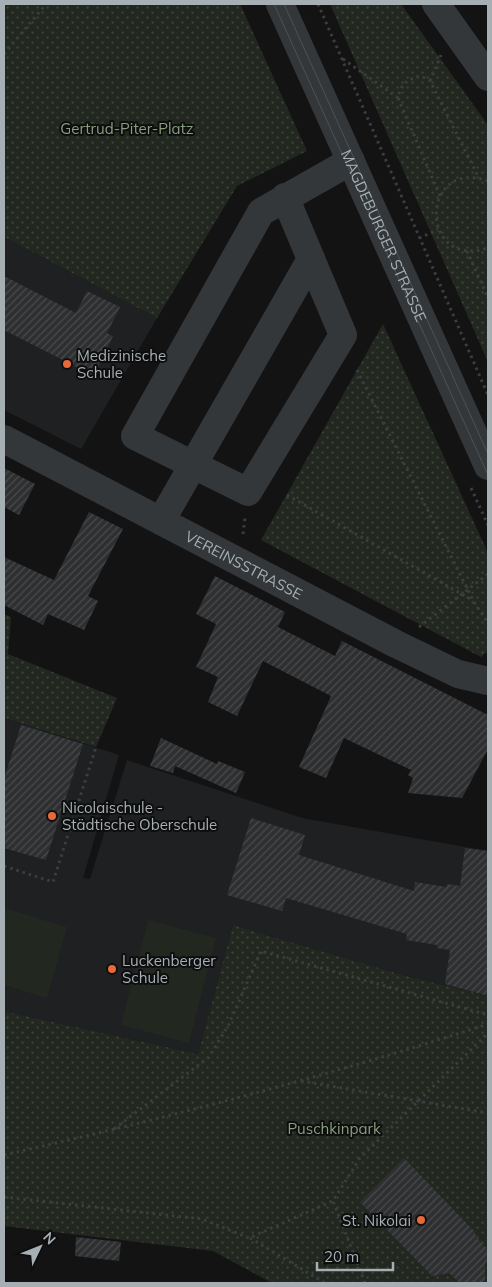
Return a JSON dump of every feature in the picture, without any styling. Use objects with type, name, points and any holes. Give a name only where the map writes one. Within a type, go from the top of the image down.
[{"type":"street","name":"MAGDEBURGER STRASSE","points":[[280,4],[488,466]]},
{"type":"street","points":[[436,4],[488,77]]},
{"type":"street","points":[[285,197],[344,335],[248,492],[135,436],[261,212],[285,197],[351,161]]},
{"type":"street","points":[[160,521],[311,259]]},
{"type":"street","name":"VEREINSSTRASSE","points":[[4,439],[396,644],[458,674],[488,681]]},
{"type":"path","points":[[4,54],[46,4]]},
{"type":"path","points":[[318,4],[488,393]]},
{"type":"path","points":[[342,59],[398,98],[440,196]]},
{"type":"path","points":[[398,98],[401,86],[409,79],[421,76],[430,81],[479,178]]},
{"type":"path","points":[[488,181],[468,177],[457,180],[447,187],[440,196],[436,207],[438,230],[450,243],[467,251],[488,248]]},
{"type":"path","points":[[419,238],[438,230]]},
{"type":"path","points":[[467,251],[488,298]]},
{"type":"path","points":[[357,370],[474,602],[488,623]]},
{"type":"path","points":[[239,562],[248,492]]},
{"type":"path","points":[[287,495],[474,602]]},
{"type":"path","points":[[396,644],[488,574]]},
{"type":"path","points":[[4,866],[53,882],[96,747]]},
{"type":"path","points":[[111,1131],[209,1057],[230,1024],[261,951],[488,1015]]},
{"type":"path","points":[[4,1155],[111,1131],[298,1081],[488,1024]]},
{"type":"path","points":[[249,1238],[333,1201],[360,1158],[488,1033]]},
{"type":"path","points":[[298,1081],[488,1113]]},
{"type":"path","points":[[4,1197],[202,1219],[249,1238],[325,1283]]},
{"type":"path","points":[[333,1201],[365,1283]]},
{"type":"shaded area","name":"Medizinische Schule","points":[[4,237],[157,318],[81,449],[4,410]]},
{"type":"shaded area","points":[[4,718],[119,755],[83,878],[90,879],[127,760],[302,818],[488,851],[488,996],[403,975],[233,925],[198,1054],[4,1011]]},
{"type":"green space","name":"Gertrud-Piter-Platz","points":[[4,4],[240,4],[307,151],[237,186],[157,318],[4,237]]},
{"type":"green space","points":[[330,4],[401,4],[488,125],[488,362]]},
{"type":"green space","points":[[383,324],[488,553],[488,651],[481,657],[261,540]]},
{"type":"green space","points":[[4,614],[11,617],[8,654],[117,698],[96,747],[4,718]]},
{"type":"green space","points":[[4,908],[67,927],[47,998],[4,985]]},
{"type":"green space","points":[[148,920],[216,938],[189,1043],[121,1025]]},
{"type":"green space","name":"Puschkinpark","points":[[233,925],[403,975],[488,996],[488,1283],[272,1283],[213,1251],[4,1226],[4,1011],[198,1054]]},
{"type":"building","points":[[4,276],[76,313],[87,291],[120,307],[107,333],[113,336],[94,376],[4,330]]},
{"type":"building","points":[[4,468],[35,484],[19,515],[4,507]]},
{"type":"building","points":[[89,512],[123,529],[88,596],[98,601],[84,630],[48,614],[43,625],[4,605],[4,557],[54,580]]},
{"type":"building","points":[[215,576],[285,612],[278,627],[335,656],[342,641],[488,715],[488,749],[462,798],[408,793],[413,778],[408,775],[411,770],[344,738],[326,778],[299,767],[331,696],[263,661],[237,716],[208,702],[218,677],[196,667],[216,624],[196,614]]},
{"type":"building","points":[[21,725],[83,744],[46,860],[4,848],[4,779]]},
{"type":"building","points":[[161,738],[217,764],[218,761],[245,772],[236,793],[175,766],[173,773],[150,766]]},
{"type":"building","points":[[251,818],[305,835],[299,855],[414,891],[415,882],[446,887],[447,884],[460,886],[465,848],[488,851],[488,996],[445,984],[450,950],[437,948],[437,945],[406,940],[407,934],[286,898],[282,911],[227,895]]},
{"type":"building","name":"St. Nikolai","points":[[404,1158],[475,1232],[476,1237],[488,1250],[488,1259],[485,1264],[485,1283],[460,1283],[449,1273],[432,1276],[360,1202]]},
{"type":"building","points":[[76,1237],[121,1242],[119,1261],[75,1256]]},
{"type":"tram line","points":[[274,4],[488,475]]},
{"type":"tram line","points":[[284,4],[488,454]]},
{"type":"place","name":"Medizinische Schule","points":[[67,364]]},
{"type":"place","name":"Nicolaischule - Städtische Oberschule","points":[[52,816]]},
{"type":"place","name":"Luckenberger Schule","points":[[112,969]]},
{"type":"place","name":"St. Nikolai","points":[[421,1220]]}]
